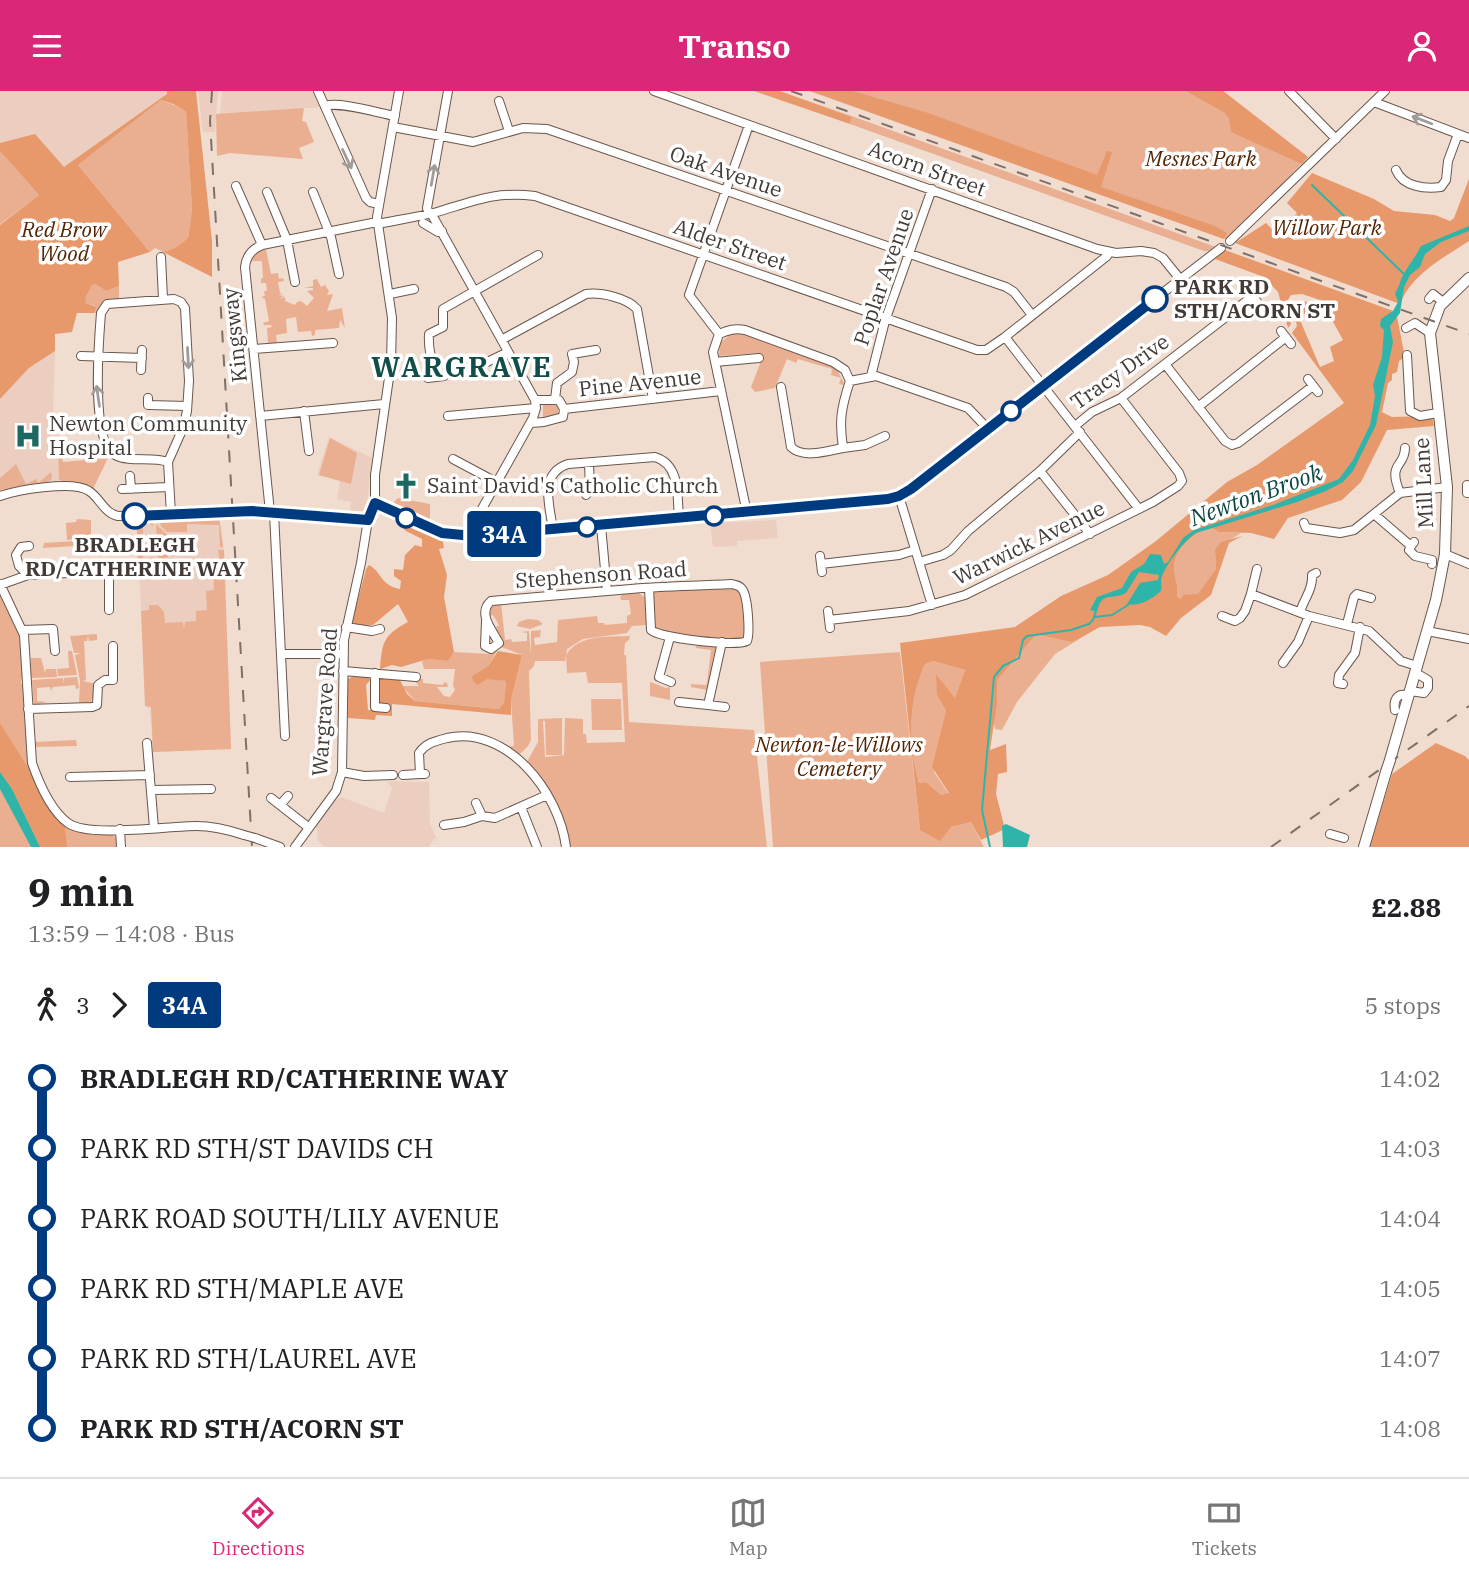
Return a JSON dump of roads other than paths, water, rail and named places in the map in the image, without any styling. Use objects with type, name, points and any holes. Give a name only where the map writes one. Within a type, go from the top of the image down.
[{"type":"main road","name":"Mill Lane","points":[[1364,847],[1417,670],[1439,590],[1445,554],[1447,488],[1430,333],[1443,302],[1469,278]]},
{"type":"street","points":[[318,91],[366,198],[379,204]]},
{"type":"street","name":"Wargrave Road","points":[[295,847],[336,791],[342,772],[342,654],[362,563],[368,520],[375,503],[375,475],[393,342],[390,294],[377,223],[399,91]]},
{"type":"street","points":[[448,91],[428,208],[503,339],[536,404],[531,423],[474,523],[473,536]]},
{"type":"street","name":"Acorn Street","points":[[654,91],[1108,252],[1154,253],[1163,258],[1180,279]]},
{"type":"street","points":[[1289,91],[1336,139]]},
{"type":"street","points":[[1230,241],[1385,91]]},
{"type":"street","points":[[499,101],[509,131]]},
{"type":"street","points":[[1374,102],[1469,138]]},
{"type":"street","points":[[325,107],[329,104],[339,105],[395,116]]},
{"type":"street","points":[[719,334],[689,298],[749,125]]},
{"type":"street","name":"Oak Avenue","points":[[393,127],[473,142],[528,127],[547,129],[1011,289],[1032,315]]},
{"type":"street","points":[[1397,176],[1419,187],[1441,187],[1446,180],[1448,161],[1458,134]]},
{"type":"street","points":[[226,197],[237,189],[261,245]]},
{"type":"street","name":"Poplar Avenue","points":[[871,376],[887,318],[932,189]]},
{"type":"street","points":[[267,192],[286,240],[295,282]]},
{"type":"street","points":[[313,192],[329,231],[339,274]]},
{"type":"street","name":"Alder Street","points":[[261,245],[430,213],[483,197],[506,194],[535,196],[980,350],[993,346],[1005,337],[1107,256],[1108,252]]},
{"type":"street","points":[[423,223],[442,231]]},
{"type":"street","name":"Kingsway","points":[[261,245],[250,254],[245,267],[272,513],[285,736]]},
{"type":"street","points":[[375,503],[442,533],[473,536],[747,513],[899,496],[1221,248]]},
{"type":"street","points":[[436,377],[429,357],[429,334],[442,329],[443,309],[538,255]]},
{"type":"street","points":[[161,257],[163,299]]},
{"type":"street","points":[[390,294],[414,289]]},
{"type":"street","points":[[503,339],[586,294],[599,294],[630,303],[637,309],[653,399]]},
{"type":"street","points":[[1433,294],[1443,302]]},
{"type":"street","name":"Tracy Drive","points":[[919,562],[951,550],[968,531],[1040,471],[1092,412],[1121,398],[1252,296]]},
{"type":"street","points":[[168,463],[117,457],[110,451],[97,393],[101,313],[110,303],[163,299],[178,300],[185,308],[189,381],[183,428],[168,463],[171,514]]},
{"type":"street","points":[[1406,328],[1417,321],[1430,333]]},
{"type":"street","points":[[719,334],[742,329],[820,356],[845,370],[850,381],[841,407],[839,425],[843,448]]},
{"type":"street","points":[[719,334],[713,352],[747,513]]},
{"type":"street","points":[[1005,337],[1139,509]]},
{"type":"street","points":[[1198,407],[1286,337]]},
{"type":"street","points":[[254,349],[333,343]]},
{"type":"street","points":[[555,399],[557,383],[572,372],[572,353],[596,350]]},
{"type":"street","points":[[486,360],[508,352]]},
{"type":"street","points":[[81,356],[142,354],[141,370]]},
{"type":"street","points":[[715,362],[760,358]]},
{"type":"street","points":[[1405,360],[1410,411],[1420,416],[1438,413]]},
{"type":"street","points":[[1165,364],[1225,441],[1235,445],[1313,386]]},
{"type":"street","points":[[850,381],[871,376],[968,408],[988,429]]},
{"type":"street","points":[[781,387],[793,450],[801,453],[864,445],[885,436]]},
{"type":"street","name":"Pine Avenue","points":[[564,409],[721,391]]},
{"type":"street","points":[[148,398],[148,405],[187,406]]},
{"type":"street","name":"Warwick Avenue","points":[[829,620],[909,611],[965,595],[1090,534],[1178,487],[1182,478],[1121,398]]},
{"type":"street","name":"Pine Avenue","points":[[448,416],[559,400],[564,409],[563,417],[531,423]]},
{"type":"street","points":[[260,416],[384,404]]},
{"type":"street","points":[[304,411],[309,451]]},
{"type":"street","points":[[1400,493],[1394,474],[1396,467],[1407,454]]},
{"type":"street","points":[[552,530],[547,487],[551,475],[559,467],[568,464],[655,457],[665,460],[672,467],[675,477],[679,519]]},
{"type":"street","points":[[453,459],[496,482]]},
{"type":"street","points":[[586,495],[590,490],[589,463]]},
{"type":"street","points":[[1040,471],[1090,534]]},
{"type":"street","points":[[130,476],[127,489],[169,487]]},
{"type":"street","points":[[0,496],[33,489],[78,487],[89,491],[114,516],[231,512],[368,520]]},
{"type":"street","points":[[1305,528],[1340,533],[1354,530],[1400,493],[1447,488]]},
{"type":"street","points":[[899,496],[932,605]]},
{"type":"street","points":[[1375,515],[1413,544],[1409,550],[1415,556],[1432,561],[1432,564]]},
{"type":"street","points":[[601,526],[607,591]]},
{"type":"street","points":[[28,575],[19,566],[16,555],[21,547],[29,546]]},
{"type":"street","points":[[821,564],[899,555],[915,550]]},
{"type":"street","points":[[1445,554],[1469,564]]},
{"type":"street","points":[[1222,617],[1236,623],[1240,618],[1251,594],[1257,569]]},
{"type":"street","points":[[109,610],[109,571],[28,575],[0,585],[22,630],[25,644],[32,763],[39,782],[56,810],[68,824],[82,828],[96,830],[207,827],[280,847]]},
{"type":"street","points":[[1283,663],[1298,642],[1305,614],[1304,599],[1313,585],[1312,575]]},
{"type":"street","name":"Stephenson Road","points":[[486,621],[486,607],[491,601],[649,588],[736,585],[744,592],[749,637],[741,643],[722,642]]},
{"type":"street","points":[[649,588],[651,630],[657,635],[722,642],[708,705]]},
{"type":"street","points":[[1251,594],[1305,614],[1360,627],[1375,635],[1401,661],[1426,677],[1428,688],[1424,693],[1409,694]]},
{"type":"street","points":[[1347,624],[1353,595],[1371,598]]},
{"type":"street","points":[[346,627],[372,631],[382,628]]},
{"type":"street","points":[[1339,684],[1339,675],[1355,653],[1360,627]]},
{"type":"street","points":[[22,630],[53,629],[55,651]]},
{"type":"street","points":[[1427,631],[1469,639]]},
{"type":"street","points":[[670,637],[659,677],[671,682]]},
{"type":"street","points":[[28,709],[97,705],[98,685],[105,680],[113,680],[113,646]]},
{"type":"street","points":[[282,654],[342,654]]},
{"type":"street","points":[[343,671],[416,677]]},
{"type":"street","points":[[375,673],[375,708],[386,708]]},
{"type":"street","name":"Mill Lane","points":[[1395,709],[1394,701],[1397,697],[1409,694]]},
{"type":"street","points":[[679,702],[726,707]]},
{"type":"street","points":[[403,775],[422,774],[418,755],[433,741],[454,736],[473,736],[490,741],[519,761],[534,776],[558,818],[566,847]]},
{"type":"street","points":[[147,743],[154,828]]},
{"type":"street","points":[[342,772],[364,776],[393,775]]},
{"type":"street","points":[[71,776],[150,775]]},
{"type":"street","points":[[152,790],[211,789]]},
{"type":"street","points":[[444,825],[464,823],[482,816],[495,818],[547,795]]},
{"type":"street","points":[[280,805],[288,796]]},
{"type":"street","points":[[271,798],[308,827]]},
{"type":"street","points":[[476,803],[482,816]]},
{"type":"street","points":[[521,807],[537,847]]},
{"type":"street","points":[[120,829],[121,847]]},
{"type":"street","points":[[1334,846],[1337,836]]},
{"type":"water","points":[[1469,226],[1469,231],[1441,242],[1425,254],[1420,267],[1410,275],[1404,287],[1400,313],[1390,326],[1393,342],[1376,425],[1353,471],[1343,482],[1297,502],[1196,533],[1170,561],[1161,580],[1161,591],[1154,597],[1141,603],[1127,604],[1140,583],[1158,580],[1159,575],[1139,572],[1126,593],[1104,598],[1097,612],[1090,610],[1097,597],[1122,588],[1131,572],[1144,564],[1150,554],[1161,555],[1164,564],[1168,562],[1183,538],[1194,530],[1273,505],[1339,479],[1353,460],[1370,425],[1375,396],[1373,385],[1382,357],[1384,330],[1380,326],[1381,319],[1393,311],[1398,302],[1395,293],[1403,275],[1421,246]]},
{"type":"water","points":[[0,772],[12,789],[40,847],[31,847],[0,789]]},
{"type":"water","points":[[1006,824],[1030,835],[1027,847],[1003,847],[1002,826]]},
{"type":"waterway","points":[[1312,185],[1404,274]]},
{"type":"waterway","points":[[1095,617],[1112,615],[1128,605]]},
{"type":"waterway","name":"Newton Brook","points":[[990,847],[982,810],[994,677],[1003,666],[1019,658],[1023,640],[1027,636],[1071,630],[1089,624],[1096,611]]},
{"type":"railway","points":[[212,91],[210,121],[252,847]]},
{"type":"railway","points":[[791,91],[1469,334]]},
{"type":"railway","points":[[1271,847],[1469,706]]},
{"type":"place","name":"PARK RD STH/ACORN ST","points":[[1155,299]]},
{"type":"place","name":"Newton Community Hospital","points":[[28,436]]},
{"type":"place","name":"Saint David's Catholic Church","points":[[406,486]]},
{"type":"place","name":"BRADLEGH RD/CATHERINE WAY","points":[[135,516]]},
{"type":"district","name":"WARGRAVE","points":[[462,367]]},
{"type":"park label","name":"Mesnes Park","points":[[1201,159]]},
{"type":"park label","name":"Willow Park","points":[[1327,228]]},
{"type":"park label","name":"Red Brow Wood","points":[[64,242]]},
{"type":"park label","name":"Newton-le-Willows Cemetery","points":[[839,757]]}]
